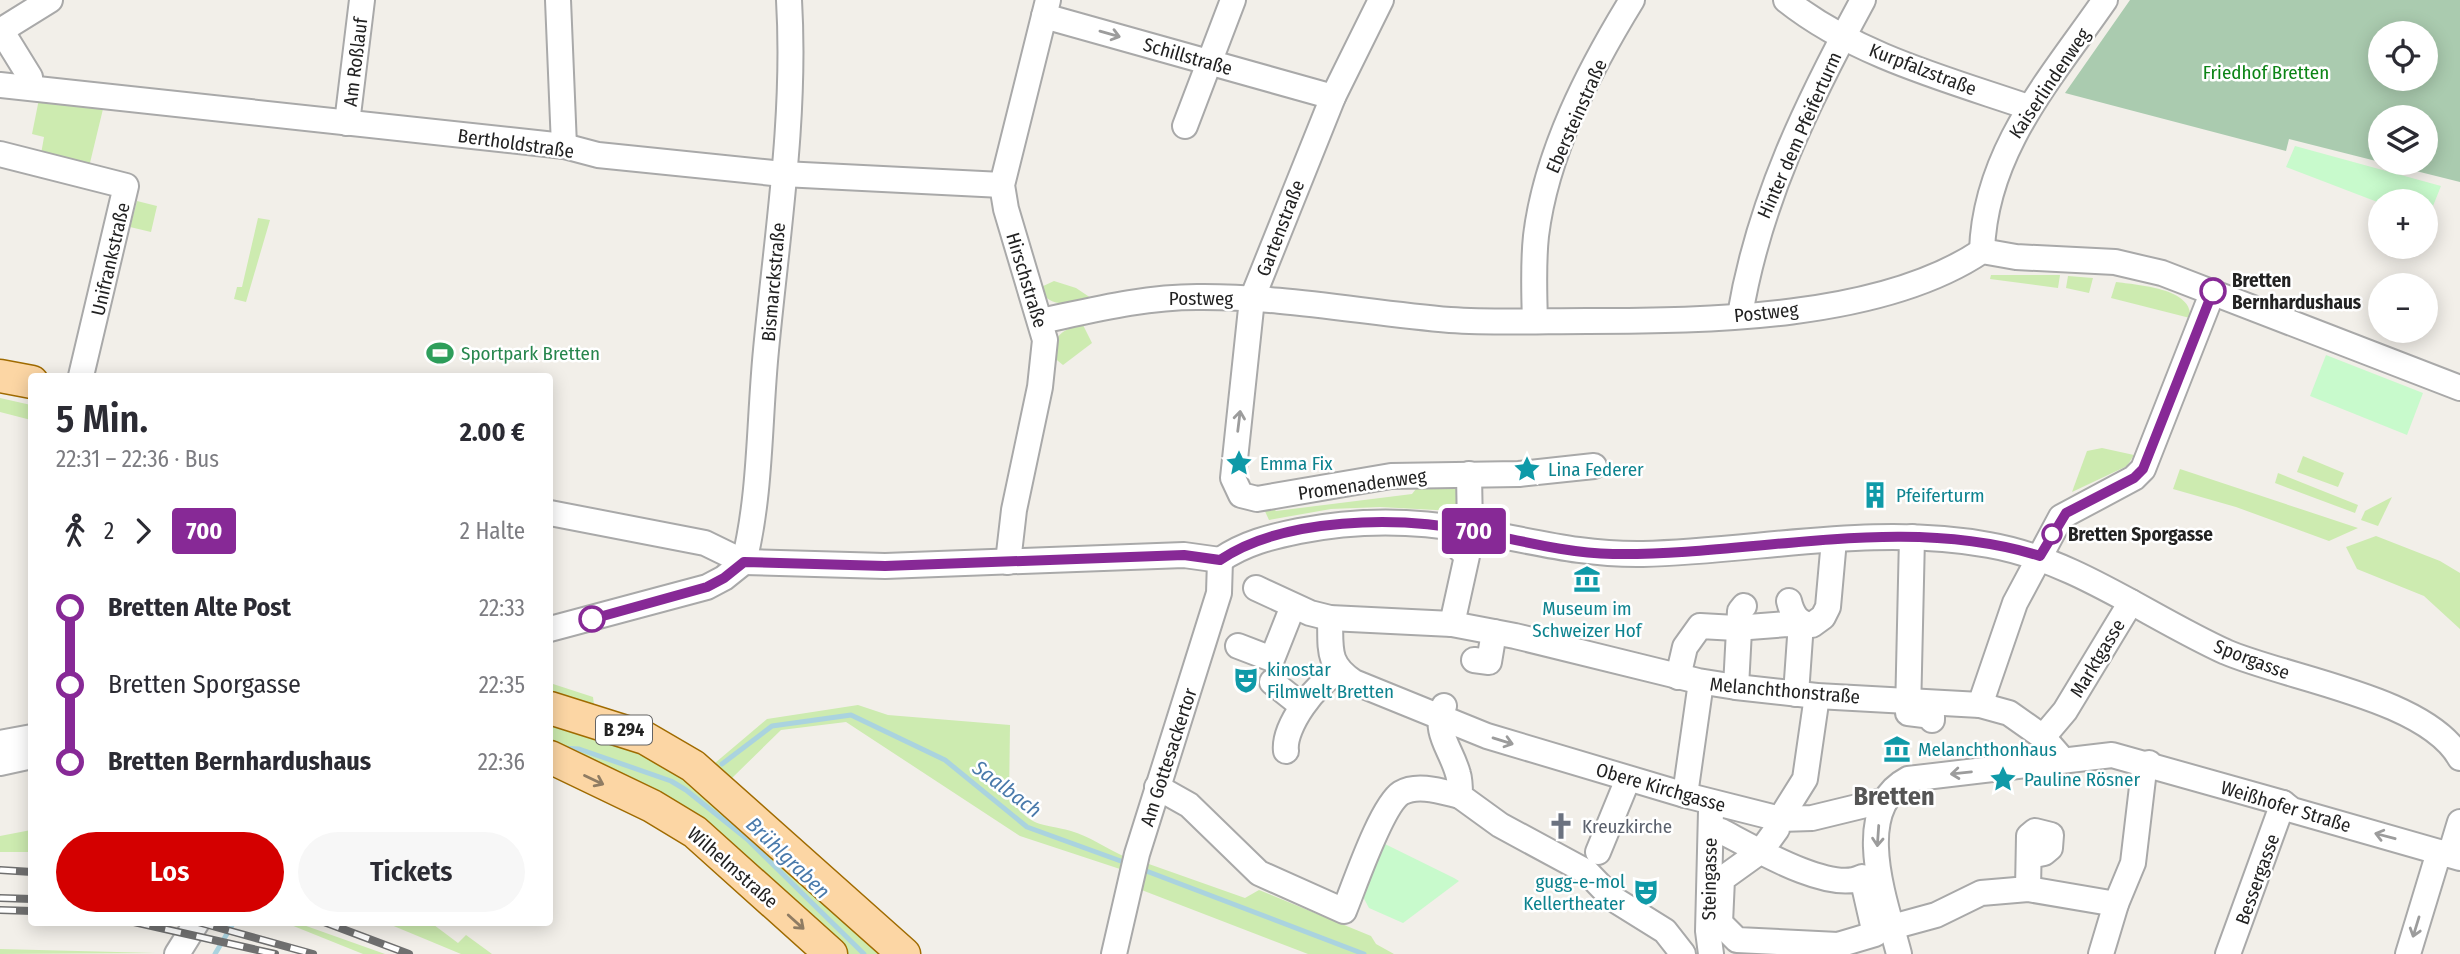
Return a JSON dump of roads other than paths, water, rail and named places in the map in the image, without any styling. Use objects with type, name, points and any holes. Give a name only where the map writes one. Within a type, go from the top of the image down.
[{"type":"main road","points":[[0,376],[28,381]]},
{"type":"main road","name":"B 294","points":[[553,709],[645,738],[693,766],[904,954]]},
{"type":"main road","name":"Wilhelmstraße","points":[[553,758],[652,806],[695,832],[831,954]]},
{"type":"street","points":[[31,87],[30,77],[1,30],[50,0]]},
{"type":"street","name":"Am Roßlauf","points":[[347,123],[362,0]]},
{"type":"street","points":[[558,0],[564,145]]},
{"type":"street","name":"Bismarckstraße","points":[[744,562],[754,520],[758,435],[783,174],[792,50],[789,0]]},
{"type":"street","points":[[1185,126],[1233,0]]},
{"type":"street","name":"Gartenstraße","points":[[1256,499],[1241,495],[1233,478],[1252,299],[1333,97],[1381,0]]},
{"type":"street","name":"Ebersteinstraße","points":[[1535,321],[1536,234],[1550,172],[1596,66],[1632,0]]},
{"type":"street","name":"Kurpfalzstraße","points":[[1786,0],[1843,37],[1931,73],[2028,107]]},
{"type":"street","name":"Hinter dem Pfeiferturm","points":[[1740,315],[1755,239],[1767,202],[1806,111],[1863,0]]},
{"type":"street","name":"Kaiserlindenweg","points":[[1982,251],[1987,206],[1998,169],[2028,107],[2105,0]]},
{"type":"street","name":"Schillstraße","points":[[1046,8],[1211,62],[1333,97]]},
{"type":"street","name":"Hirschstraße","points":[[1008,562],[1014,510],[1044,361],[1041,321],[1006,209],[1002,186],[1046,8]]},
{"type":"street","name":"Bertholdstraße","points":[[0,85],[564,145],[598,155],[783,174],[1002,186]]},
{"type":"street","name":"Unifrankstraße","points":[[0,154],[127,186],[82,373]]},
{"type":"street","points":[[1982,251],[2016,257],[2115,262],[2162,273],[2460,388]]},
{"type":"street","name":"Postweg","points":[[1041,321],[1133,301],[1198,297],[1252,299],[1453,320],[1535,321],[1740,315],[1836,305],[1882,296],[1922,284],[1959,267],[1982,251]]},
{"type":"street","points":[[1980,705],[2015,603],[2066,513],[2134,478],[2143,469],[2213,291]]},
{"type":"street","name":"Promenadenweg","points":[[1256,499],[1391,476],[1594,466]]},
{"type":"street","points":[[1452,624],[1467,556],[1465,540],[1469,474]]},
{"type":"street","points":[[553,514],[705,543],[744,562],[845,566],[1184,555],[1220,560]]},
{"type":"street","name":"Sporgasse","points":[[1220,560],[1240,547],[1269,537],[1322,527],[1390,523],[1465,540],[1612,554],[1834,540],[1912,537],[1962,540],[2040,556],[2227,652],[2371,699],[2427,726],[2451,742],[2460,758]]},
{"type":"street","points":[[1912,537],[1908,713],[1932,716],[1931,720]]},
{"type":"street","points":[[1818,565],[1834,540]]},
{"type":"street","points":[[1685,795],[1690,679],[1685,647],[1700,622],[1739,618],[1812,625],[1819,622],[1828,607],[1834,540]]},
{"type":"street","name":"Am Gottesackertor","points":[[1114,954],[1157,787],[1219,593],[1220,560]]},
{"type":"street","points":[[555,630],[707,587],[744,562]]},
{"type":"street","name":"Melanchthonstraße","points":[[1256,588],[1293,606],[1330,618],[1452,624],[1690,679],[1736,687],[1806,695],[1980,705],[2009,713],[2043,737],[2063,760]]},
{"type":"street","points":[[1721,831],[1761,851],[1849,891],[1862,877],[1875,934],[1838,945],[1737,940],[1720,923],[1722,879],[1761,851],[1805,779],[1806,695],[1801,623],[1794,616],[1789,601]]},
{"type":"street","name":"Marktgasse","points":[[2043,737],[2069,704],[2131,602]]},
{"type":"street","points":[[1286,751],[1279,680],[1293,606]]},
{"type":"street","points":[[1238,646],[1279,680],[1332,677],[1330,618]]},
{"type":"street","points":[[1736,687],[1739,618]]},
{"type":"street","points":[[1475,660],[1489,662],[1494,632]]},
{"type":"street","name":"Obere Kirchgasse","points":[[1332,677],[1442,711],[1487,736],[1778,824],[1886,800]]},
{"type":"street","points":[[1442,711],[1442,738],[1458,773],[1460,796]]},
{"type":"street","points":[[0,743],[28,738]]},
{"type":"street","name":"Weißhofer Straße","points":[[1886,800],[1893,790],[1908,779],[2112,755],[2149,763],[2283,803],[2292,810],[2450,855]]},
{"type":"street","points":[[0,763],[28,757]]},
{"type":"street","points":[[2101,954],[2116,904],[2133,863],[2144,770],[2149,763]]},
{"type":"street","points":[[1598,852],[1628,779]]},
{"type":"street","points":[[1157,787],[1189,805],[1259,873],[1344,911],[1386,810],[1401,793],[1418,789],[1460,796],[1500,825],[1587,872],[1612,898],[1665,931],[1683,954]]},
{"type":"street","points":[[1886,800],[1879,817],[1877,863],[1879,886],[1899,954]]},
{"type":"street","name":"Steingasse","points":[[1711,954],[1708,931],[1712,803]]},
{"type":"street","name":"Bessergasse","points":[[2228,954],[2283,803]]},
{"type":"street","points":[[2408,954],[2450,855],[2460,822]]},
{"type":"street","points":[[2028,889],[2029,856]]},
{"type":"street","points":[[1892,927],[1937,915],[1981,892],[2028,889],[2116,904]]},
{"type":"street","points":[[177,954],[194,926]]},
{"type":"waterway","name":"Saalbach","points":[[722,764],[772,726],[851,715],[945,760],[1027,827],[1129,864]]},
{"type":"waterway","name":"Brühlgraben","points":[[562,748],[579,749],[671,781],[686,790],[747,839],[864,954]]},
{"type":"waterway","name":"Saalbach","points":[[1141,869],[1364,954]]},
{"type":"waterway","name":"Saalbach","points":[[215,954],[232,926]]},
{"type":"railway","points":[[0,870],[28,872]]},
{"type":"railway","points":[[0,898],[28,899]]},
{"type":"railway","points":[[0,910],[28,911]]},
{"type":"railway","points":[[152,926],[275,954]]},
{"type":"railway","points":[[212,926],[313,954]]},
{"type":"railway","points":[[335,926],[409,954]]},
{"type":"place","name":"Bretten Bernhardushaus","points":[[2213,291]]},
{"type":"place","name":"Sportpark Bretten","points":[[440,353]]},
{"type":"place","name":"Emma Fix","points":[[1239,463]]},
{"type":"place","name":"Lina Federer","points":[[1527,469]]},
{"type":"place","name":"Pfeiferturm","points":[[1875,495]]},
{"type":"place","name":"Bretten Sporgasse","points":[[2052,534]]},
{"type":"place","name":"Museum im Schweizer Hof","points":[[1587,579]]},
{"type":"place","name":"kinostar Filmwelt Bretten","points":[[1246,680]]},
{"type":"place","name":"Melanchthonhaus","points":[[1897,749]]},
{"type":"place","name":"Pauline Rösner","points":[[2003,779]]},
{"type":"place","name":"Kreuzkirche","points":[[1561,826]]},
{"type":"place","name":"gugg-e-mol Kellertheater","points":[[1646,892]]},
{"type":"district","name":"Bretten","points":[[1894,796]]},
{"type":"park label","name":"Friedhof Bretten","points":[[2266,72]]}]
